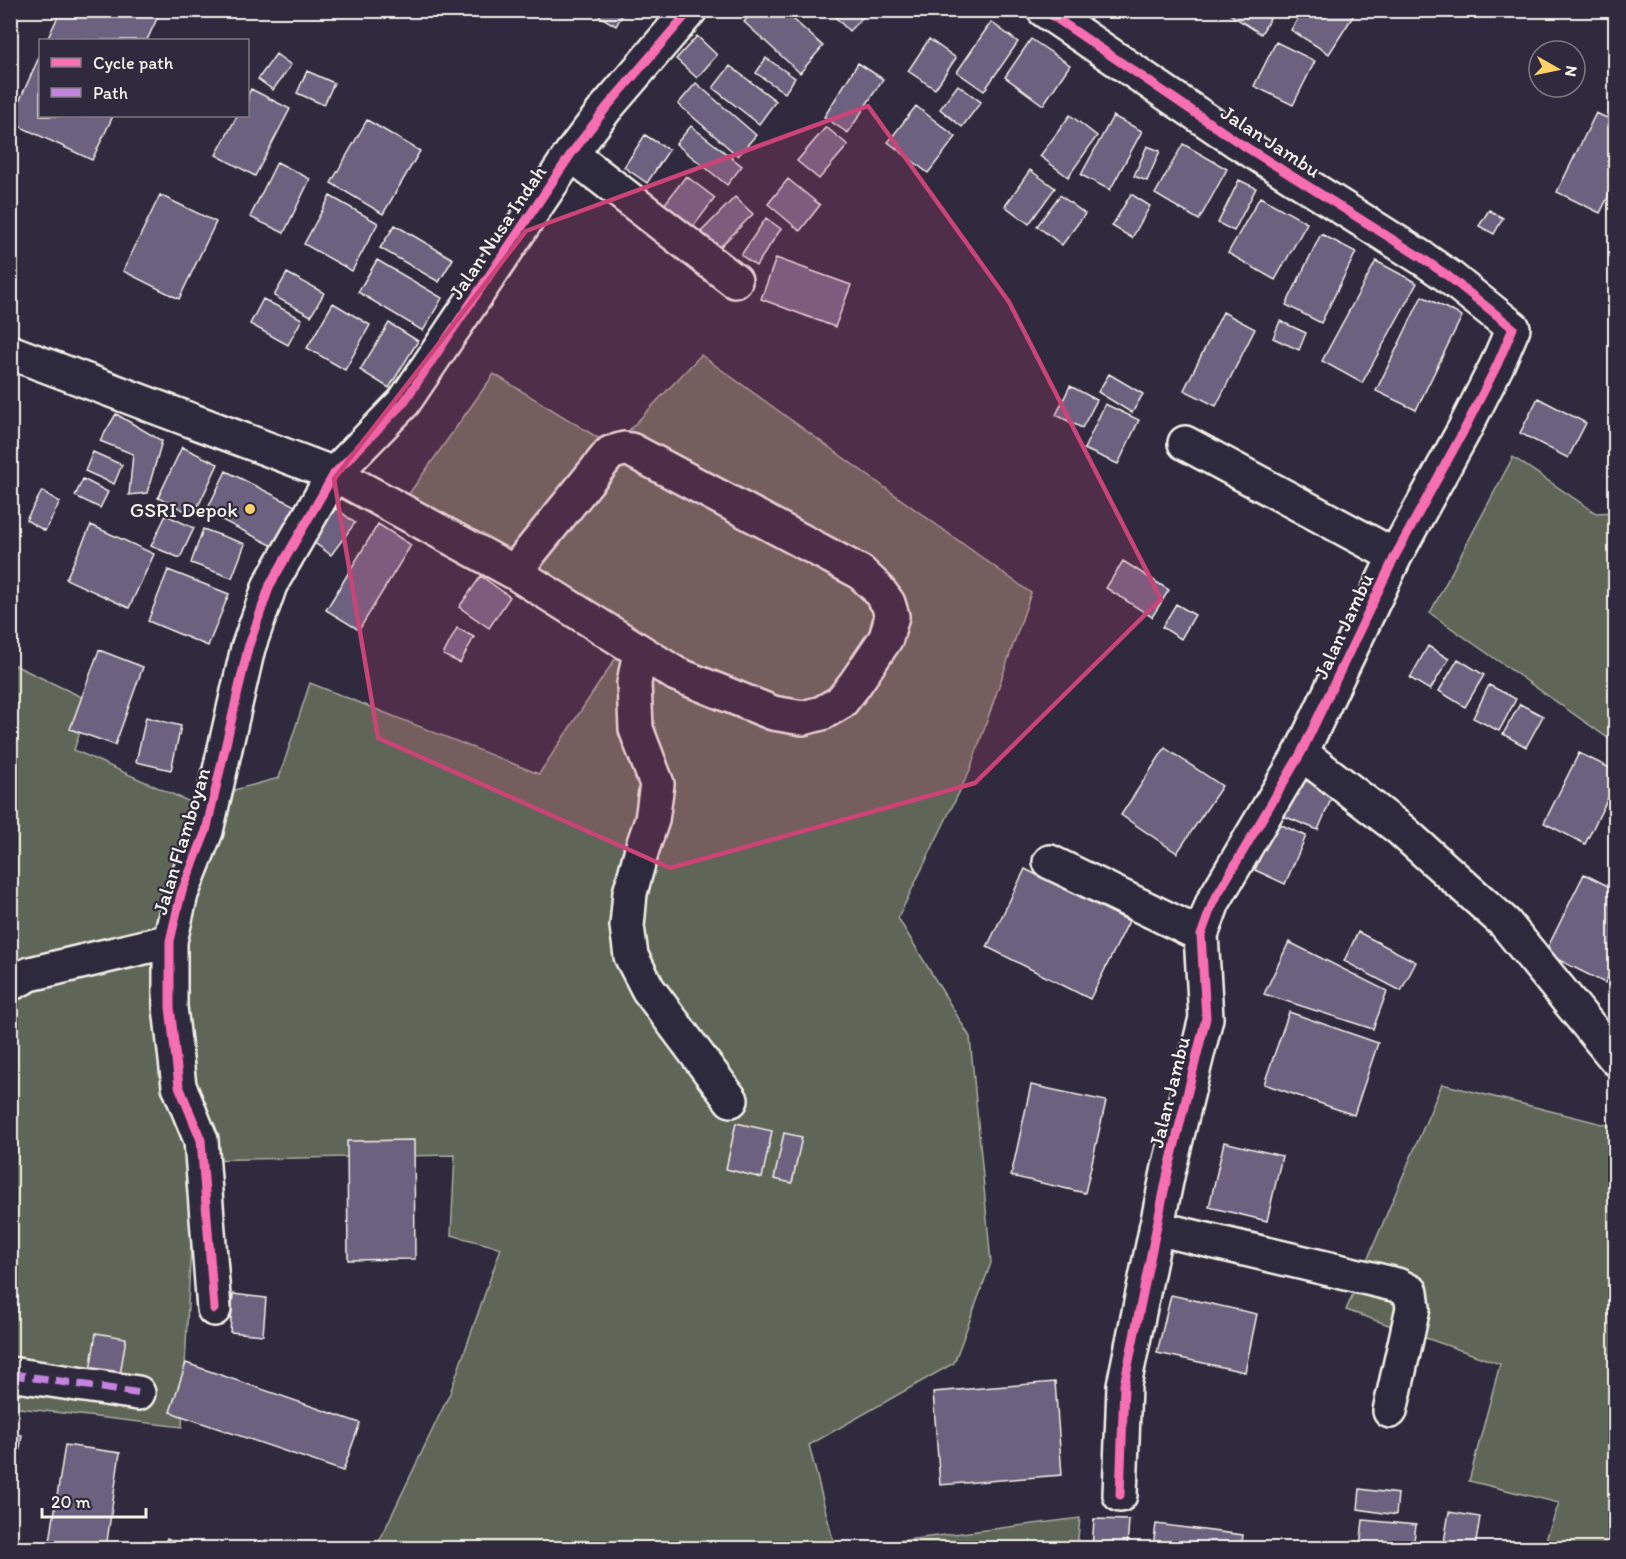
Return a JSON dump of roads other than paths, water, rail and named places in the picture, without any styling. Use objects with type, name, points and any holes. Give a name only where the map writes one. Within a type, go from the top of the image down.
[{"type":"street","name":"Jalan Nusa Indah","points":[[334,474],[404,402],[571,154],[606,108],[690,10]]},
{"type":"street","name":"Jalan Jambu","points":[[1044,10],[1238,142],[1422,258],[1513,328],[1464,432],[1395,556],[1301,753],[1213,902],[1201,935],[1206,1018],[1156,1228],[1124,1385],[1120,1495]]},
{"type":"street","points":[[571,154],[735,281]]},
{"type":"street","points":[[10,352],[334,474],[514,572],[676,674],[773,713],[803,718],[822,713],[841,702],[886,638],[892,616],[888,603],[860,572],[632,450],[624,449],[610,453],[514,572]]},
{"type":"street","points":[[1185,443],[1395,556]]},
{"type":"street","name":"Jalan Flamboyan","points":[[214,1309],[201,1140],[179,1086],[170,1007],[170,941],[181,894],[206,831],[248,648],[270,585],[334,474]]},
{"type":"street","points":[[640,652],[634,683],[636,729],[657,784],[652,820],[630,893],[627,926],[631,956],[648,989],[731,1100]]},
{"type":"street","points":[[1301,753],[1400,829],[1505,923],[1613,1047]]},
{"type":"street","points":[[1050,862],[1201,935]]},
{"type":"street","name":"Jalan Flamboyan","points":[[10,984],[30,974],[170,941]]},
{"type":"street","points":[[1156,1228],[1405,1287],[1411,1292],[1413,1308],[1390,1411]]},
{"type":"street","points":[[10,1374],[138,1393]]},
{"type":"place","name":"GSRI Depok","points":[[250,509]]}]
